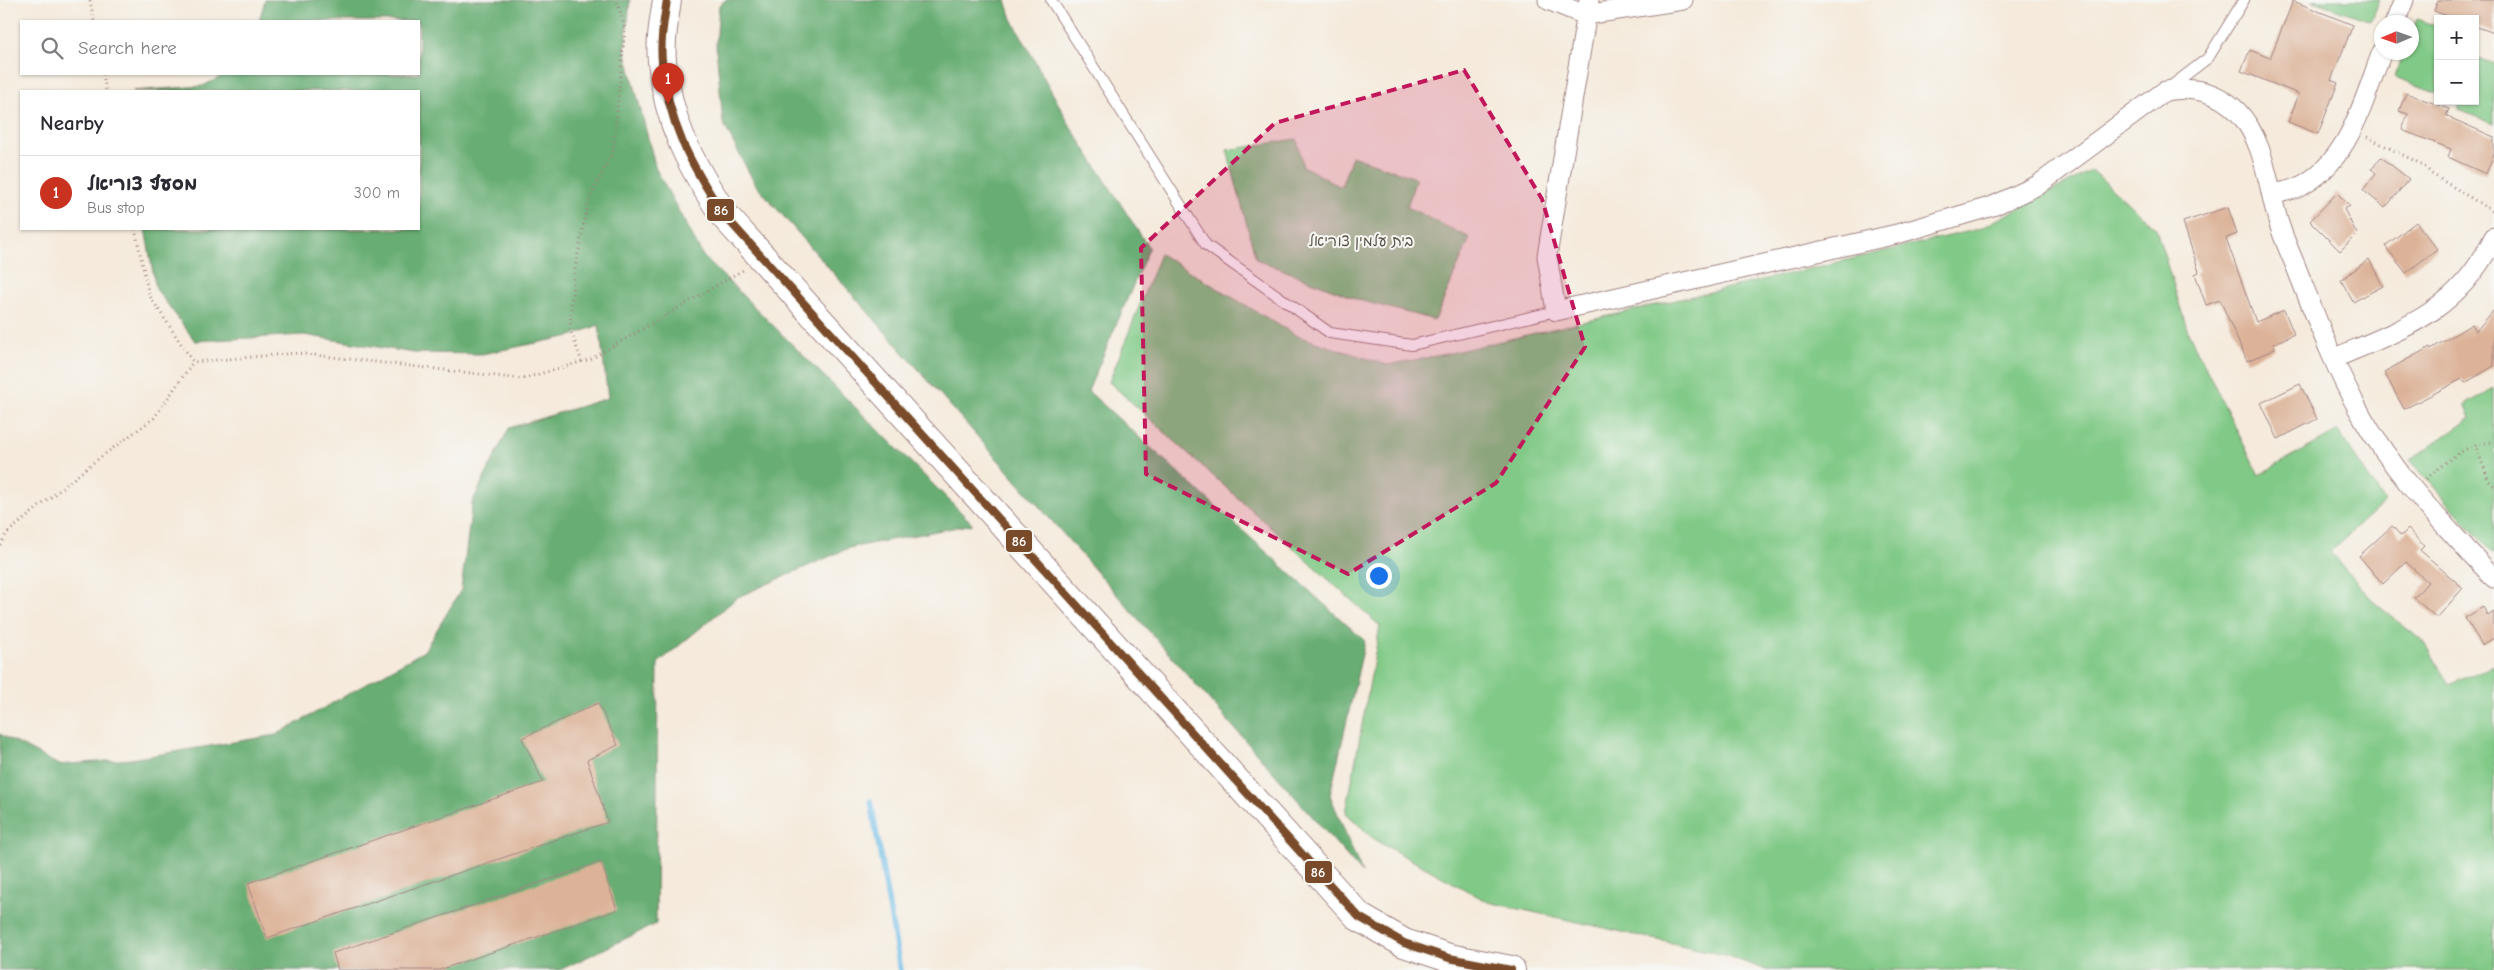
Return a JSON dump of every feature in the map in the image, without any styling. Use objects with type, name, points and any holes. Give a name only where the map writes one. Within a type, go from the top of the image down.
[{"type":"highway","points":[[667,0],[662,60],[672,119],[695,171],[724,215],[1359,917],[1404,943],[1450,958],[1511,970]]},
{"type":"highway","points":[[663,38],[680,0]]},
{"type":"street","points":[[1548,0],[1587,7],[1683,0]]},
{"type":"street","points":[[2398,15],[2404,0]]},
{"type":"street","points":[[1587,7],[1546,256],[1556,311],[1897,234],[1993,206],[2038,185],[2165,91],[2181,88],[2201,90],[2218,96],[2237,111],[2251,130],[2261,152],[2282,232],[2358,410],[2377,441],[2413,490],[2432,513],[2494,578]]},
{"type":"street","points":[[2272,195],[2296,188],[2322,172],[2345,144],[2379,60]]},
{"type":"street","points":[[2335,358],[2407,326],[2446,302],[2472,273],[2494,237]]},
{"type":"lane","points":[[1051,0],[1206,245],[1330,333],[1412,345],[1556,311]]},
{"type":"lane","points":[[2165,91],[2208,58],[2244,0]]},
{"type":"path","points":[[90,0],[94,20]]},
{"type":"path","points":[[582,362],[570,329],[573,280],[588,202],[614,151],[625,29],[617,0]]},
{"type":"path","points":[[103,75],[106,90]]},
{"type":"path","points":[[2351,129],[2423,165],[2432,174],[2494,212]]},
{"type":"path","points":[[135,230],[149,295],[193,362]]},
{"type":"path","points":[[0,545],[7,533],[94,462],[154,418],[193,362],[297,352],[522,378],[592,359],[764,258]]},
{"type":"path","points":[[2413,490],[2461,451],[2475,444],[2494,442]]},
{"type":"path","points":[[2475,444],[2489,481],[2494,486]]},
{"type":"highlighted area","points":[[1464,70],[1542,199],[1585,347],[1496,483],[1348,574],[1146,474],[1141,248],[1275,123]]},
{"type":"green space","points":[[265,0],[630,0],[625,49],[656,169],[703,256],[973,524],[849,548],[738,597],[658,663],[656,924],[560,970],[0,970],[0,734],[59,765],[131,759],[276,735],[424,651],[461,590],[472,503],[509,428],[608,398],[599,325],[571,336],[482,354],[414,353],[304,335],[195,341],[156,289],[145,230],[420,230],[420,90],[147,90],[203,86],[224,75],[420,75],[420,20],[259,20]]},
{"type":"green space","points":[[726,0],[1006,0],[1012,19],[1071,127],[1149,248],[1088,391],[1365,641],[1330,795],[1362,873],[755,184],[723,123],[716,46],[719,5]]},
{"type":"green space","points":[[2311,0],[2380,0],[2371,21]]},
{"type":"green space","points":[[2419,20],[2434,25],[2434,92],[2395,77],[2401,60],[2419,60]]},
{"type":"green space","points":[[2479,58],[2494,64],[2494,124],[2459,110],[2459,105],[2479,105]]},
{"type":"green space","name":"בית עלמין צוריאל","points":[[1297,139],[1303,166],[1341,187],[1352,156],[1416,178],[1407,207],[1470,238],[1435,320],[1359,300],[1256,259],[1227,150]]},
{"type":"green space","points":[[2092,170],[2156,229],[2188,332],[2259,475],[2338,431],[2385,502],[2330,552],[2376,604],[2426,644],[2449,685],[2494,665],[2494,970],[1766,970],[1725,955],[1488,902],[1375,840],[1346,813],[1380,626],[1109,382],[1160,254],[1297,336],[1387,365],[1446,354],[1979,229]]},
{"type":"green space","points":[[2494,388],[2494,555],[2410,460],[2471,418],[2465,405]]},
{"type":"building","points":[[2438,0],[2494,0],[2494,33],[2479,27],[2479,15],[2444,15],[2434,11]]},
{"type":"building","points":[[2293,1],[2353,25],[2331,80],[2338,83],[2318,134],[2288,122],[2299,94],[2241,71],[2250,50],[2270,58]]},
{"type":"building","points":[[2406,93],[2449,109],[2446,116],[2494,137],[2494,154],[2486,174],[2448,157],[2451,149],[2402,130],[2408,114],[2399,111]]},
{"type":"building","points":[[2381,157],[2409,179],[2385,208],[2363,190],[2376,173],[2372,169]]},
{"type":"building","points":[[2337,193],[2350,206],[2344,209],[2357,234],[2340,251],[2310,221]]},
{"type":"building","points":[[2228,207],[2237,234],[2226,238],[2256,322],[2284,310],[2294,334],[2273,344],[2275,349],[2247,361],[2220,300],[2206,305],[2195,274],[2199,272],[2183,222]]},
{"type":"building","points":[[2416,222],[2437,249],[2406,273],[2385,246]]},
{"type":"building","points":[[2369,259],[2383,286],[2353,302],[2341,280]]},
{"type":"building","points":[[2494,310],[2494,366],[2465,383],[2462,379],[2404,409],[2384,372],[2430,347],[2431,349],[2472,324],[2476,331]]},
{"type":"building","points":[[2300,384],[2317,419],[2278,439],[2261,403]]},
{"type":"building","points":[[2392,526],[2401,536],[2408,529],[2424,546],[2420,550],[2463,588],[2437,618],[2414,598],[2428,582],[2406,562],[2383,584],[2359,556]]},
{"type":"building","points":[[2483,607],[2488,616],[2494,612],[2494,638],[2482,645],[2465,618]]},
{"type":"building","points":[[598,703],[618,745],[587,760],[608,822],[267,938],[248,883],[543,782],[522,738]]},
{"type":"building","points":[[601,862],[617,910],[439,970],[338,970],[333,953]]},
{"type":"waterway","points":[[871,801],[900,970]]},
{"type":"transit line","name":"86","points":[[667,0],[663,30],[662,61],[669,104],[682,142],[724,215],[1359,917],[1404,943],[1449,958],[1511,970]]},
{"type":"place","name":"מסעף צוריאל","points":[[668,104]]}]
